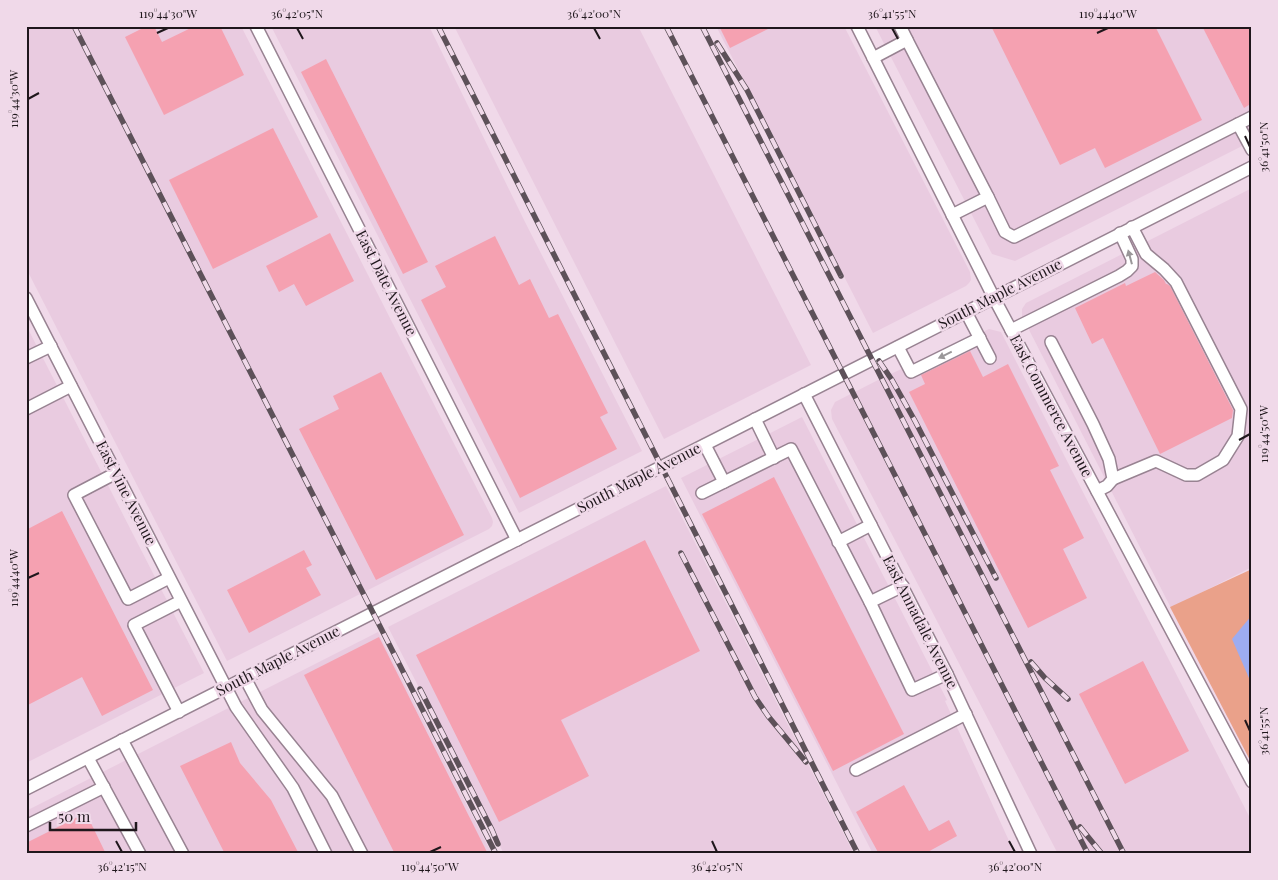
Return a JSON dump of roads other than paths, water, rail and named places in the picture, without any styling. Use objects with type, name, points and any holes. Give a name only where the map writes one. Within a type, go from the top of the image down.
[{"type":"street","name":"East Date Avenue","points":[[256,26],[517,540]]},
{"type":"street","name":"East Commerce Avenue","points":[[857,26],[994,298],[1252,782]]},
{"type":"street","points":[[900,26],[1005,232],[1014,237],[1252,116]]},
{"type":"street","points":[[873,58],[907,40]]},
{"type":"street","points":[[1238,124],[1252,150]]},
{"type":"street","name":"South Maple Avenue","points":[[26,789],[1252,166]]},
{"type":"street","points":[[952,215],[988,197]]},
{"type":"street","points":[[1097,491],[1107,486],[1113,479],[1156,461],[1186,476],[1197,475],[1223,460],[1238,436],[1241,409],[1176,282],[1146,254],[1132,227]]},
{"type":"street","points":[[1012,330],[1127,271],[1132,266],[1132,259],[1120,233]]},
{"type":"street","name":"East Vine Avenue","points":[[26,298],[226,688],[236,706],[294,788],[326,854]]},
{"type":"street","points":[[966,312],[990,358]]},
{"type":"street","points":[[898,347],[911,372],[980,338]]},
{"type":"street","points":[[1051,342],[1109,459],[1113,479]]},
{"type":"street","points":[[26,358],[51,346]]},
{"type":"street","points":[[26,409],[71,386]]},
{"type":"street","name":"East Annadale Avenue","points":[[804,394],[947,674],[1031,854]]},
{"type":"street","points":[[755,420],[774,458]]},
{"type":"street","points":[[705,445],[724,482]]},
{"type":"street","points":[[702,493],[791,449],[870,602],[912,690],[947,674]]},
{"type":"street","points":[[116,473],[74,494],[128,599],[169,578]]},
{"type":"street","points":[[838,542],[871,525]]},
{"type":"street","points":[[870,602],[902,586]]},
{"type":"street","points":[[179,712],[134,624],[181,601]]},
{"type":"street","points":[[245,678],[262,710],[332,796],[362,854]]},
{"type":"street","points":[[856,770],[966,714]]},
{"type":"street","points":[[122,740],[183,854]]},
{"type":"street","points":[[88,758],[140,854]]},
{"type":"street","points":[[26,826],[104,787]]},
{"type":"water","points":[[1252,615],[1252,685],[1232,639]]},
{"type":"railway","points":[[74,26],[496,854]]},
{"type":"railway","points":[[438,26],[858,854]]},
{"type":"railway","points":[[666,26],[1088,854]]},
{"type":"railway","points":[[702,26],[1124,854]]},
{"type":"railway","points":[[717,43],[747,90],[841,276]]},
{"type":"railway","points":[[879,361],[915,421],[996,578]]},
{"type":"railway","points":[[681,553],[755,697],[768,716],[806,762]]},
{"type":"railway","points":[[1031,662],[1068,699]]},
{"type":"railway","points":[[420,689],[498,844]]},
{"type":"railway","points":[[1080,827],[1102,854]]}]
